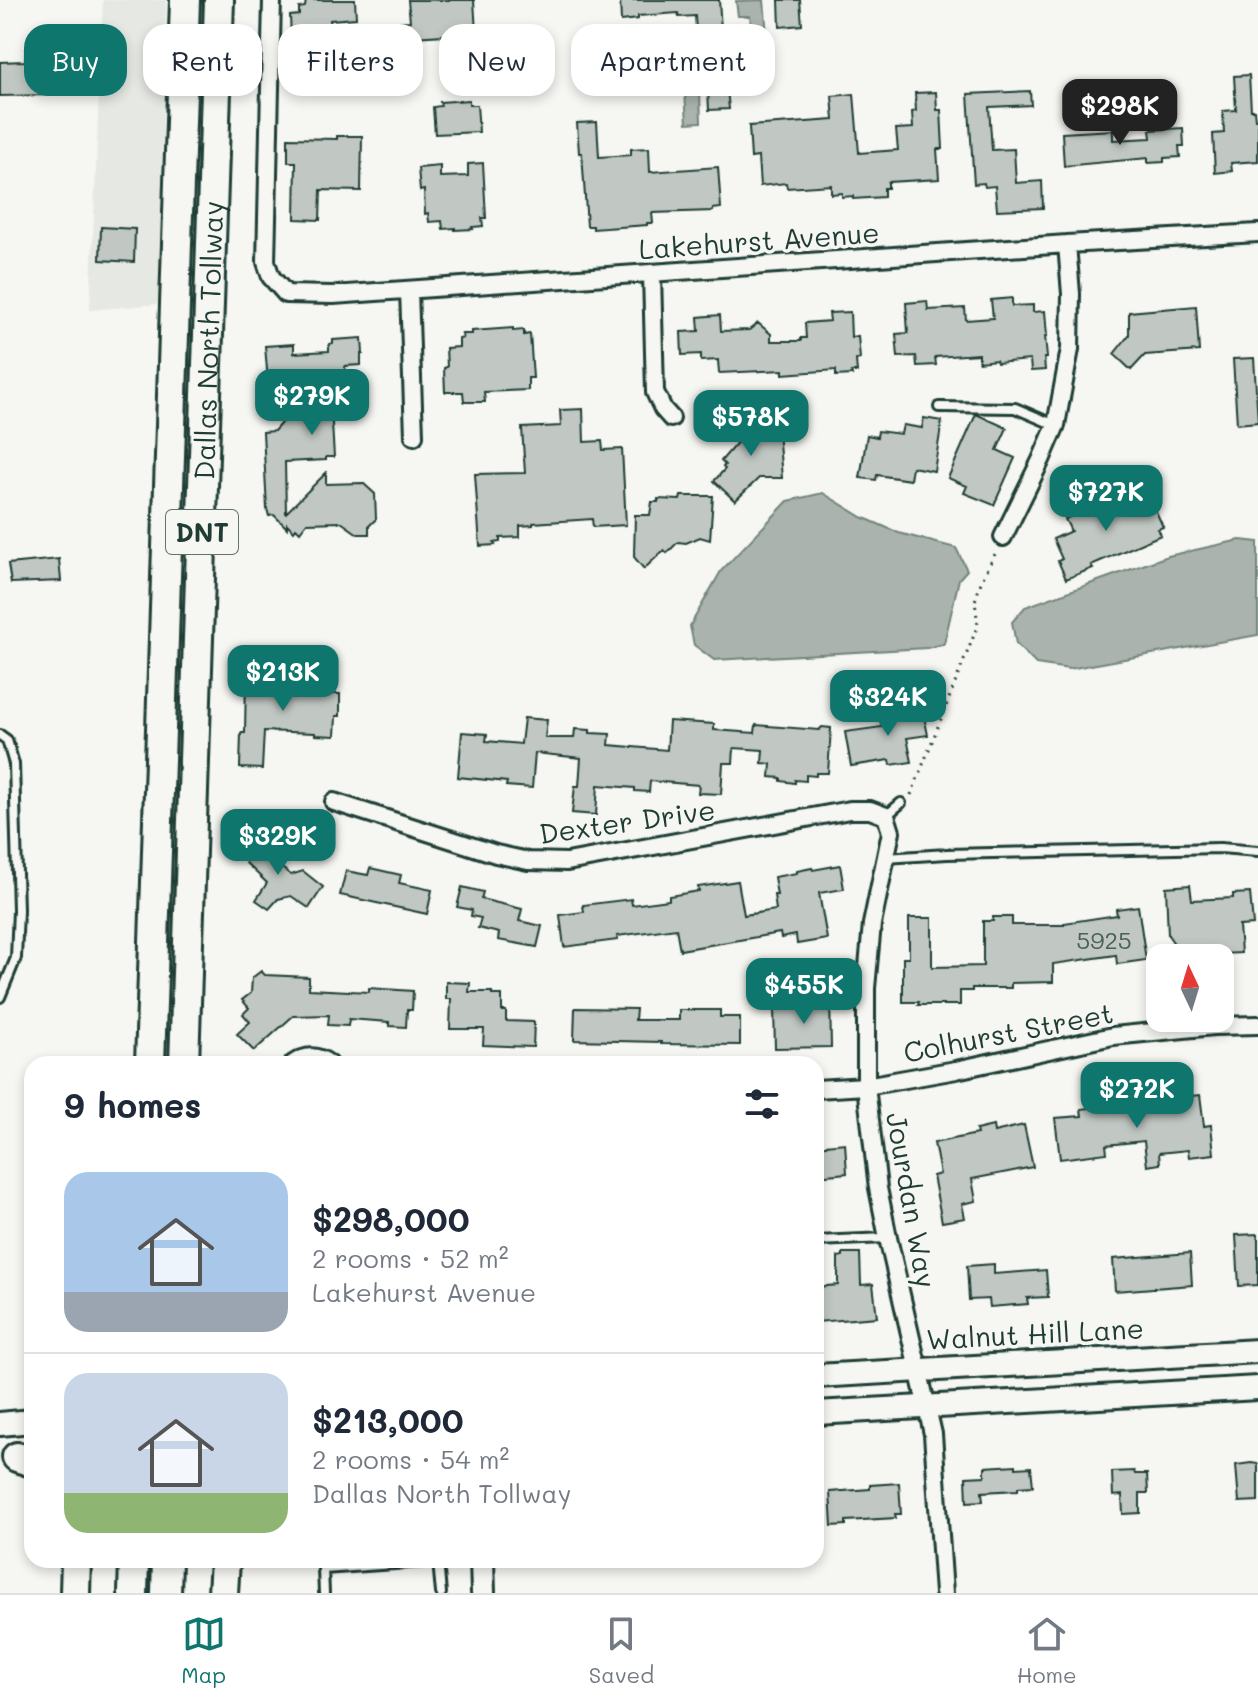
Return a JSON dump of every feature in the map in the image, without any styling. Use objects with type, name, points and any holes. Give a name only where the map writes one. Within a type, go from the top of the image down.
[{"type":"highway","name":"Dallas North Tollway","points":[[150,1056],[185,0]]},
{"type":"highway","name":"Dallas North Tollway","points":[[184,1056],[219,0]]},
{"type":"highway","points":[[75,1593],[76,1568]]},
{"type":"highway","points":[[133,1593],[134,1568]]},
{"type":"highway","points":[[166,1593],[167,1568]]},
{"type":"highway","points":[[223,1593],[225,1568]]},
{"type":"main road","name":"Walnut Hill Lane","points":[[824,1376],[1258,1351]]},
{"type":"main road","points":[[824,1412],[1258,1388]]},
{"type":"main road","points":[[0,1424],[24,1422]]},
{"type":"main road","points":[[482,1568],[483,1593]]},
{"type":"street","name":"Lakehurst Avenue","points":[[272,0],[266,262],[271,277],[286,294],[333,295],[1258,233]]},
{"type":"street","points":[[1003,537],[1056,425],[1070,349],[1071,294],[1067,244]]},
{"type":"street","points":[[652,274],[655,392],[671,418]]},
{"type":"street","points":[[409,290],[414,436]]},
{"type":"street","name":"Dexter Drive","points":[[334,802],[496,854],[528,861],[567,862],[850,810],[870,810],[886,816]]},
{"type":"street","name":"Jourdan Way","points":[[886,816],[891,832],[872,924],[866,988],[866,1086],[888,1238],[933,1434],[944,1593]]},
{"type":"street","name":"Colhurst Street","points":[[824,1089],[866,1086],[956,1070],[1113,1036],[1258,1025]]},
{"type":"lane","points":[[939,407],[1015,408],[1056,425]]},
{"type":"lane","points":[[0,735],[7,740],[14,764],[18,910],[16,958],[0,997]]},
{"type":"lane","points":[[886,816],[901,803]]},
{"type":"lane","points":[[886,858],[1205,848],[1258,851]]},
{"type":"lane","points":[[824,1241],[888,1238]]},
{"type":"lane","points":[[324,1593],[323,1569],[337,1568]]},
{"type":"lane","points":[[439,1568],[441,1593]]},
{"type":"path","points":[[901,803],[909,803],[978,625],[975,601],[991,562]]},
{"type":"shaded area","points":[[103,0],[166,0],[165,24],[143,24],[143,96],[164,96],[159,304],[90,310],[99,96],[127,96],[127,24],[102,24]]},
{"type":"shaded area","points":[[764,0],[766,24],[751,24],[750,16],[738,16],[736,1]]},
{"type":"shaded area","points":[[685,96],[700,96],[701,122],[687,123]]},
{"type":"shaded area","points":[[823,493],[862,517],[899,533],[956,548],[967,570],[959,579],[944,644],[927,648],[714,660],[694,645],[690,626],[721,571],[788,501]]},
{"type":"shaded area","points":[[1240,540],[1258,542],[1258,635],[1069,669],[1036,664],[1016,644],[1012,622],[1025,607],[1168,556]]},
{"type":"building","points":[[306,0],[355,0],[356,18],[330,20],[330,24],[290,24],[290,16],[299,15],[299,8],[305,7]]},
{"type":"building","points":[[408,0],[474,0],[475,24],[439,24],[439,35],[423,36],[423,24],[398,24],[410,21]]},
{"type":"building","points":[[620,0],[719,0],[721,24],[696,24],[695,16],[679,17],[678,13],[638,16],[638,19],[621,21]]},
{"type":"building","points":[[779,0],[800,0],[802,25],[780,27]]},
{"type":"building","points":[[24,61],[24,96],[0,96],[0,62]]},
{"type":"building","points":[[1249,75],[1251,110],[1258,119],[1258,161],[1231,163],[1232,171],[1215,173],[1213,134],[1224,133],[1223,111],[1236,110],[1234,76]]},
{"type":"building","points":[[1030,91],[1031,105],[989,107],[992,150],[1014,149],[1016,183],[1042,181],[1043,208],[997,210],[995,186],[974,184],[968,94]]},
{"type":"building","points":[[936,92],[937,110],[941,110],[943,149],[937,149],[939,179],[888,182],[884,197],[853,199],[853,196],[842,197],[842,193],[831,194],[831,185],[787,188],[786,183],[760,186],[758,157],[751,158],[749,126],[834,120],[832,96],[854,94],[859,153],[898,150],[896,129],[913,128],[915,93]]},
{"type":"building","points":[[708,96],[728,96],[729,109],[709,110]]},
{"type":"building","points":[[469,100],[469,105],[477,105],[479,132],[435,134],[433,107],[441,106],[440,102]]},
{"type":"building","points":[[597,122],[599,157],[631,155],[631,149],[649,148],[650,172],[718,167],[721,208],[713,211],[652,213],[653,223],[647,225],[593,229],[593,226],[587,226],[577,123]]},
{"type":"building","points":[[1183,128],[1184,146],[1179,146],[1180,157],[1164,158],[1164,162],[1148,163],[1148,158],[1064,166],[1062,133],[1113,130],[1113,140],[1151,138],[1150,130]]},
{"type":"building","points":[[337,136],[362,136],[361,191],[321,190],[320,220],[295,219],[296,162],[288,162],[288,138],[337,139]]},
{"type":"building","points":[[483,163],[486,218],[482,218],[483,226],[455,230],[443,229],[442,221],[429,222],[428,213],[425,214],[424,190],[420,191],[418,168],[440,166],[440,177],[468,176],[468,164]]},
{"type":"building","points":[[101,227],[135,229],[134,262],[100,260]]},
{"type":"building","points":[[1012,298],[1012,306],[1033,305],[1033,312],[1045,311],[1045,370],[1031,371],[1030,360],[979,362],[979,354],[935,357],[936,365],[917,366],[916,356],[898,357],[896,334],[908,333],[906,303],[927,301],[928,310],[965,308],[966,320],[993,318],[991,300]]},
{"type":"building","points":[[1196,306],[1199,351],[1145,355],[1131,370],[1114,354],[1129,335],[1129,312]]},
{"type":"building","points":[[850,312],[851,337],[858,336],[860,359],[856,360],[857,372],[851,372],[852,375],[836,376],[836,370],[783,374],[783,370],[719,373],[718,360],[701,361],[701,354],[682,355],[681,332],[699,331],[698,317],[720,315],[721,331],[749,330],[758,323],[771,334],[771,341],[801,341],[801,338],[806,338],[805,323],[830,321],[829,313]]},
{"type":"building","points":[[513,328],[513,331],[524,330],[524,335],[530,334],[533,378],[528,378],[528,390],[484,392],[485,402],[464,402],[463,392],[445,392],[446,348],[459,347],[462,334],[472,334],[472,331]]},
{"type":"building","points":[[362,338],[361,365],[345,366],[347,389],[330,390],[334,457],[285,462],[286,513],[326,473],[326,484],[363,483],[375,494],[376,519],[369,526],[369,534],[358,534],[341,522],[307,523],[300,532],[296,528],[294,531],[274,515],[269,516],[263,432],[274,431],[309,391],[269,394],[265,346],[294,344],[294,353],[329,351],[333,340]]},
{"type":"building","points":[[1254,358],[1258,422],[1237,424],[1233,359]]},
{"type":"building","points":[[583,409],[584,442],[602,441],[603,450],[622,449],[626,525],[593,527],[592,519],[533,523],[520,526],[520,537],[500,538],[495,545],[480,546],[475,474],[525,473],[522,428],[561,426],[560,410]]},
{"type":"building","points":[[760,412],[761,432],[778,431],[782,478],[759,478],[735,501],[714,481],[725,469],[721,461],[741,438],[740,413]]},
{"type":"building","points":[[976,414],[1007,428],[997,450],[1015,458],[994,505],[964,493],[967,486],[948,478]]},
{"type":"building","points":[[924,418],[942,421],[934,471],[912,467],[910,480],[877,475],[876,480],[860,478],[867,435],[877,437],[878,431],[901,434],[903,425],[922,428]]},
{"type":"building","points":[[1147,491],[1163,527],[1158,529],[1161,535],[1066,579],[1053,539],[1071,531],[1065,519],[1102,502],[1104,508]]},
{"type":"building","points":[[681,496],[713,496],[710,540],[700,537],[686,543],[678,542],[667,553],[664,550],[644,569],[634,557],[635,515],[650,515],[652,502],[658,502],[658,499],[680,500]]},
{"type":"building","points":[[59,559],[61,581],[11,583],[8,564]]},
{"type":"building","points":[[263,671],[294,672],[294,693],[340,694],[340,716],[336,716],[335,736],[264,731],[262,769],[240,768],[241,733],[245,733],[246,676],[263,677]]},
{"type":"building","points":[[921,702],[928,735],[907,738],[912,762],[891,765],[890,760],[851,766],[845,732],[882,727],[880,713],[908,708],[908,705]]},
{"type":"building","points":[[524,718],[547,720],[545,738],[574,738],[575,729],[590,730],[590,733],[610,734],[609,745],[667,750],[669,721],[714,724],[714,730],[755,733],[756,725],[819,730],[822,727],[831,728],[828,773],[806,775],[806,781],[795,780],[795,783],[781,781],[781,778],[770,777],[771,764],[762,763],[763,750],[734,748],[733,763],[723,763],[721,794],[698,793],[699,785],[650,781],[649,792],[598,785],[596,815],[572,813],[575,786],[579,786],[581,758],[535,753],[532,788],[458,777],[462,732],[487,734],[486,741],[521,744]]},
{"type":"building","points":[[264,834],[266,856],[291,875],[303,871],[323,887],[309,908],[291,896],[278,899],[269,909],[256,900],[267,883],[246,863],[243,837]]},
{"type":"building","points":[[840,865],[844,889],[819,893],[827,939],[797,944],[796,935],[781,938],[780,933],[680,950],[676,928],[564,947],[560,915],[584,912],[583,905],[631,899],[632,905],[669,900],[669,896],[699,891],[698,887],[738,881],[744,915],[776,910],[774,877]]},
{"type":"building","points":[[370,868],[401,875],[399,883],[432,890],[427,914],[340,895],[346,871],[368,875]]},
{"type":"building","points":[[1190,885],[1192,900],[1233,898],[1233,894],[1250,893],[1253,925],[1239,926],[1241,953],[1234,953],[1234,944],[1174,944],[1168,935],[1166,887]]},
{"type":"building","points":[[462,887],[483,892],[481,899],[522,909],[519,921],[542,926],[537,947],[498,940],[499,933],[478,928],[481,918],[471,916],[472,910],[457,907]]},
{"type":"building","points":[[1138,906],[1146,960],[1117,964],[1116,955],[1053,964],[1053,982],[1011,983],[1011,988],[972,988],[972,991],[960,991],[960,1005],[903,1002],[903,958],[909,958],[909,918],[932,918],[932,967],[983,966],[983,921],[993,921],[993,917],[1012,917],[1012,925],[1064,925],[1117,915],[1116,909]]},
{"type":"building","points":[[261,971],[265,975],[309,977],[309,989],[413,991],[412,1010],[407,1010],[406,1027],[389,1026],[389,1022],[349,1019],[348,1026],[328,1025],[329,1015],[293,1016],[254,1051],[237,1034],[250,1022],[243,1014],[249,1008],[242,1000],[251,993],[252,978]]},
{"type":"building","points":[[446,982],[470,983],[469,992],[502,995],[502,1011],[506,1011],[506,1021],[534,1022],[533,1047],[483,1045],[484,1029],[450,1029],[451,999],[446,999]]},
{"type":"building","points":[[830,996],[831,1047],[775,1048],[774,1008],[814,1008],[814,997]]},
{"type":"building","points":[[575,1008],[636,1009],[635,1020],[679,1020],[679,1010],[720,1010],[720,1017],[740,1017],[740,1045],[574,1040]]},
{"type":"building","points":[[1200,1095],[1204,1126],[1211,1125],[1214,1154],[1189,1157],[1188,1150],[1159,1153],[1160,1164],[1147,1166],[1144,1141],[1106,1145],[1107,1153],[1060,1159],[1055,1118],[1082,1116],[1081,1109],[1104,1106],[1104,1109],[1133,1106],[1133,1110],[1183,1104],[1182,1097]]},
{"type":"building","points":[[1024,1125],[1033,1167],[972,1179],[976,1201],[962,1204],[965,1218],[942,1222],[933,1176],[940,1174],[934,1143],[977,1134],[976,1130],[993,1126],[994,1132]]},
{"type":"building","points":[[845,1143],[847,1173],[824,1175],[824,1145]]},
{"type":"building","points":[[1258,1234],[1258,1285],[1239,1286],[1236,1235]]},
{"type":"building","points":[[843,1253],[860,1253],[861,1285],[873,1284],[877,1317],[824,1321],[824,1286],[838,1285],[838,1257]]},
{"type":"building","points":[[1190,1253],[1192,1285],[1115,1291],[1113,1259]]},
{"type":"building","points":[[994,1264],[994,1274],[1046,1270],[1048,1297],[1027,1298],[1028,1304],[990,1307],[989,1299],[969,1300],[967,1266]]},
{"type":"building","points":[[1258,1464],[1258,1501],[1239,1502],[1236,1465]]},
{"type":"building","points":[[1016,1465],[1016,1468],[1031,1467],[1033,1486],[982,1492],[983,1501],[967,1502],[966,1477],[985,1476],[985,1467]]},
{"type":"building","points":[[1134,1471],[1135,1474],[1147,1474],[1148,1493],[1140,1493],[1140,1513],[1123,1514],[1122,1495],[1113,1496],[1112,1472]]},
{"type":"building","points":[[899,1483],[901,1514],[895,1514],[896,1518],[846,1521],[846,1525],[832,1526],[830,1492]]}]
